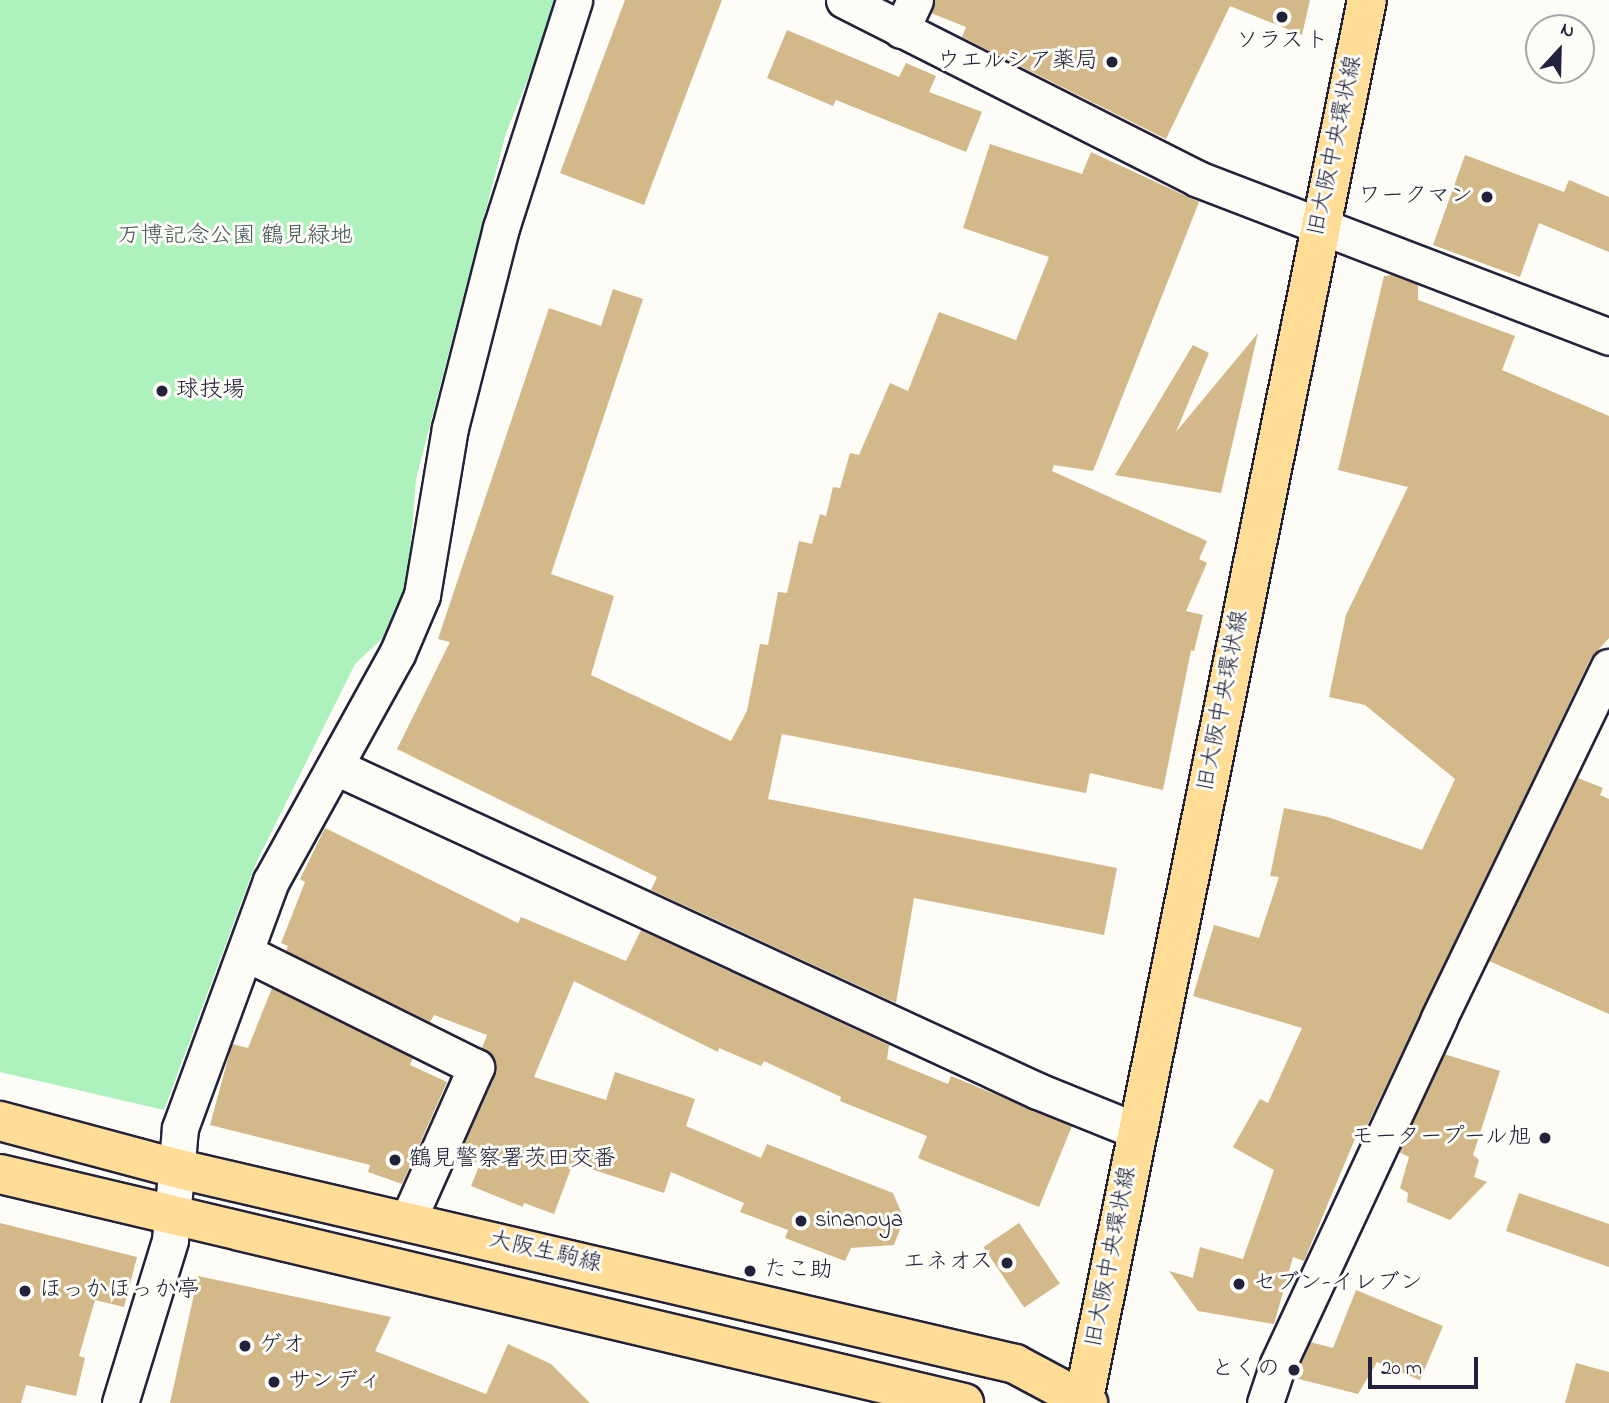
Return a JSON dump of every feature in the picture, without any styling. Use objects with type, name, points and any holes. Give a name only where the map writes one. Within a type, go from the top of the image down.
[{"type":"main road","name":"旧大阪中央環状線","points":[[1082,1403],[1193,872],[1319,223],[1367,0]]},
{"type":"main road","name":"大阪生駒線","points":[[0,1121],[175,1168],[408,1220],[1014,1364],[1082,1403]]},
{"type":"main road","name":"大阪生駒線","points":[[0,1174],[964,1403]]},
{"type":"street","points":[[120,1403],[170,1240],[180,1128],[271,881],[397,654],[422,595],[453,414],[501,228],[574,0]]},
{"type":"street","points":[[844,0],[908,15],[1198,179],[1319,223],[1609,337]]},
{"type":"street","points":[[1265,1403],[1278,1364],[1393,1115],[1609,667]]},
{"type":"street","points":[[336,766],[1038,1091],[1137,1131]]},
{"type":"street","points":[[246,953],[476,1067],[408,1220]]},
{"type":"green space","name":"万博記念公園 鶴見緑地","points":[[0,0],[560,0],[506,133],[416,479],[408,580],[389,632],[355,664],[256,863],[164,1110],[0,1072]]},
{"type":"building","points":[[625,0],[722,0],[644,205],[560,173]]},
{"type":"building","points":[[935,0],[1310,0],[1302,35],[1230,6],[1166,139],[962,37],[966,27],[931,13]]},
{"type":"building","points":[[787,30],[899,77],[906,63],[936,76],[929,92],[982,112],[966,152],[836,100],[833,106],[767,78]]},
{"type":"building","points":[[990,144],[1082,174],[1091,152],[1199,202],[1093,471],[1054,465],[1052,471],[1207,541],[1199,559],[1207,563],[1186,611],[1203,615],[1194,651],[1191,650],[1163,790],[1090,773],[1086,793],[782,734],[768,799],[1117,868],[1104,935],[914,898],[896,1003],[651,890],[657,877],[397,749],[450,642],[438,639],[549,308],[601,326],[613,289],[643,299],[551,574],[614,596],[591,675],[731,741],[747,711],[760,644],[768,645],[778,592],[787,593],[799,541],[812,544],[820,514],[826,516],[833,487],[840,488],[850,453],[859,455],[890,383],[908,391],[939,312],[1016,340],[1049,257],[963,228]]},
{"type":"building","points":[[1465,155],[1564,192],[1569,180],[1609,197],[1609,252],[1539,223],[1520,277],[1433,245]]},
{"type":"building","points":[[1392,275],[1418,285],[1418,300],[1515,336],[1502,370],[1609,416],[1609,638],[1591,658],[1362,1136],[1357,1134],[1304,1261],[1293,1257],[1274,1324],[1198,1311],[1169,1271],[1193,1278],[1200,1247],[1243,1259],[1274,1170],[1233,1147],[1260,1099],[1268,1103],[1302,1028],[1193,996],[1214,925],[1259,938],[1279,877],[1270,876],[1284,808],[1328,817],[1422,850],[1455,779],[1365,705],[1329,697],[1346,615],[1408,487],[1338,470],[1384,276]]},
{"type":"building","points":[[1258,333],[1221,493],[1115,475],[1193,345],[1209,353],[1176,432]]},
{"type":"building","points":[[1578,778],[1603,788],[1600,795],[1609,799],[1609,1014],[1489,961]]},
{"type":"building","points":[[325,828],[518,923],[521,917],[626,961],[641,930],[889,1045],[887,1059],[948,1084],[951,1076],[1072,1126],[1039,1207],[918,1158],[927,1136],[840,1101],[841,1097],[764,1061],[761,1066],[719,1048],[718,1052],[574,981],[534,1077],[606,1100],[615,1072],[695,1099],[686,1126],[761,1158],[767,1144],[893,1193],[904,1219],[894,1245],[851,1248],[845,1261],[785,1238],[788,1230],[740,1212],[744,1203],[671,1172],[664,1193],[573,1163],[554,1214],[524,1203],[523,1207],[471,1186],[480,1164],[459,1155],[495,1075],[493,1056],[482,1048],[487,1035],[434,1015],[430,1022],[286,951],[288,946],[281,943],[305,882],[300,879]]},
{"type":"building","points":[[272,988],[413,1058],[410,1065],[447,1082],[402,1184],[368,1172],[370,1165],[210,1125],[232,1044],[248,1048]]},
{"type":"building","points":[[1444,1054],[1500,1071],[1473,1155],[1479,1160],[1474,1177],[1487,1182],[1450,1220],[1407,1202],[1408,1193],[1400,1188],[1409,1157],[1399,1152]]},
{"type":"building","points":[[1519,1193],[1609,1224],[1609,1267],[1506,1231]]},
{"type":"building","points":[[0,1223],[137,1257],[124,1307],[95,1300],[79,1356],[85,1358],[76,1396],[26,1385],[21,1403],[0,1403]]},
{"type":"building","points":[[1019,1223],[1060,1284],[1024,1308],[983,1247]]},
{"type":"building","points":[[198,1276],[391,1317],[375,1351],[486,1394],[508,1344],[551,1364],[590,1403],[170,1403]]},
{"type":"building","points":[[1356,1290],[1443,1326],[1420,1380],[1377,1362],[1358,1394],[1295,1378],[1310,1342],[1333,1348]]},
{"type":"building","points":[[1576,1363],[1609,1372],[1609,1403],[1565,1403]]},
{"type":"place","name":"ソラスト","points":[[1282,17]]},
{"type":"place","name":"ウエルシア薬局","points":[[1112,62]]},
{"type":"place","name":"ワークマン","points":[[1487,197]]},
{"type":"place","name":"球技場","points":[[162,391]]},
{"type":"place","name":"モータープール旭","points":[[1545,1138]]},
{"type":"place","name":"鶴見警察署茨田交番","points":[[395,1160]]},
{"type":"place","name":"sinanoya","points":[[801,1221]]},
{"type":"place","name":"エネオス","points":[[1007,1263]]},
{"type":"place","name":"たこ助","points":[[750,1271]]},
{"type":"place","name":"セブン-イレブン","points":[[1239,1284]]},
{"type":"place","name":"ほっかほっか亭","points":[[25,1291]]},
{"type":"place","name":"ゲオ","points":[[245,1346]]},
{"type":"place","name":"とくの","points":[[1294,1370]]},
{"type":"place","name":"サンディ","points":[[274,1382]]}]
